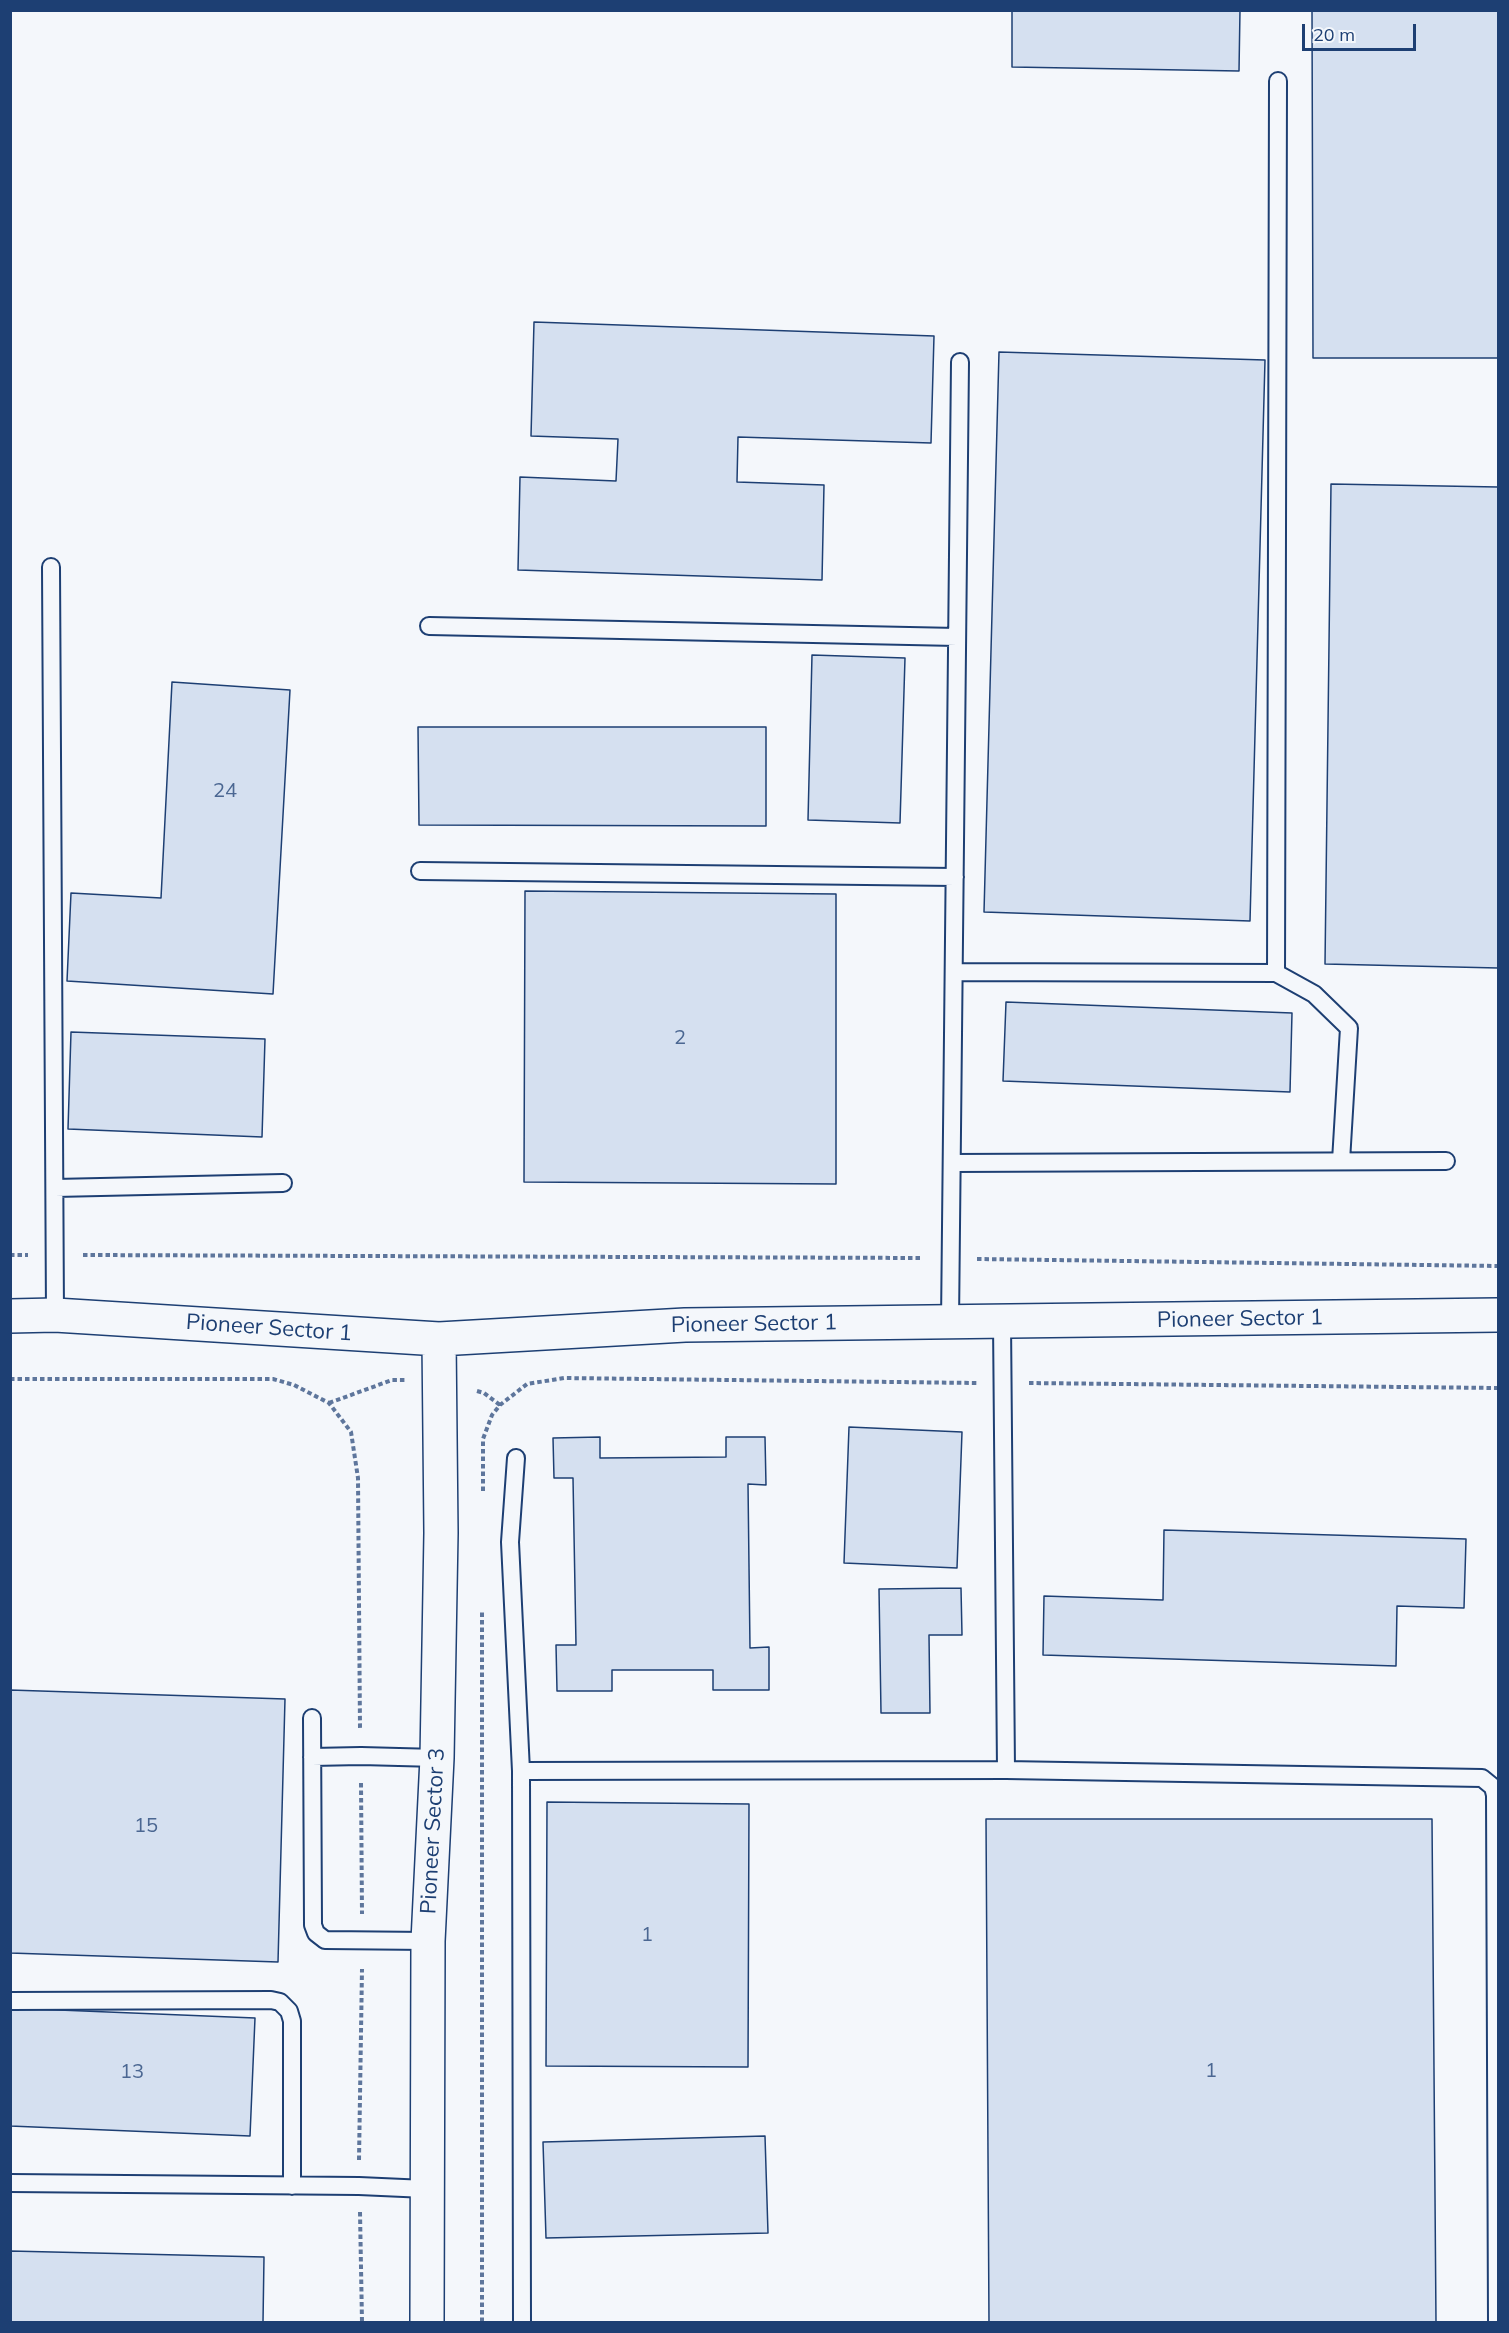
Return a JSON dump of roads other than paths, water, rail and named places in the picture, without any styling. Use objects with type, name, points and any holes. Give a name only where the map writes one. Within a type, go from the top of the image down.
[{"type":"street","name":"Pioneer Sector 1","points":[[10,1316],[55,1315],[439,1339],[685,1324],[950,1323],[1498,1315]]},
{"type":"street","name":"Pioneer Sector 3","points":[[427,2322],[428,1941],[437,1758],[441,1533],[439,1339]]},
{"type":"lane","points":[[1276,973],[1278,81]]},
{"type":"lane","points":[[950,1323],[960,362]]},
{"type":"lane","points":[[51,567],[55,1315]]},
{"type":"lane","points":[[429,626],[957,637]]},
{"type":"lane","points":[[420,871],[955,877]]},
{"type":"lane","points":[[954,972],[1276,973],[1314,994],[1349,1028],[1341,1161]]},
{"type":"lane","points":[[952,1163],[1446,1161]]},
{"type":"lane","points":[[55,1188],[283,1183]]},
{"type":"lane","points":[[1002,1322],[1006,1770]]},
{"type":"lane","points":[[516,1458],[510,1542],[521,1771],[522,2322]]},
{"type":"lane","points":[[312,1718],[313,1925],[316,1934],[325,1940],[428,1941]]},
{"type":"lane","points":[[312,1757],[437,1758]]},
{"type":"lane","points":[[521,1771],[1006,1770],[1468,1777],[1488,1781],[1495,1795],[1497,2322]]},
{"type":"lane","points":[[10,2001],[272,2000],[280,2002],[289,2011],[292,2021],[292,2186]]},
{"type":"lane","points":[[10,2183],[426,2189]]}]
